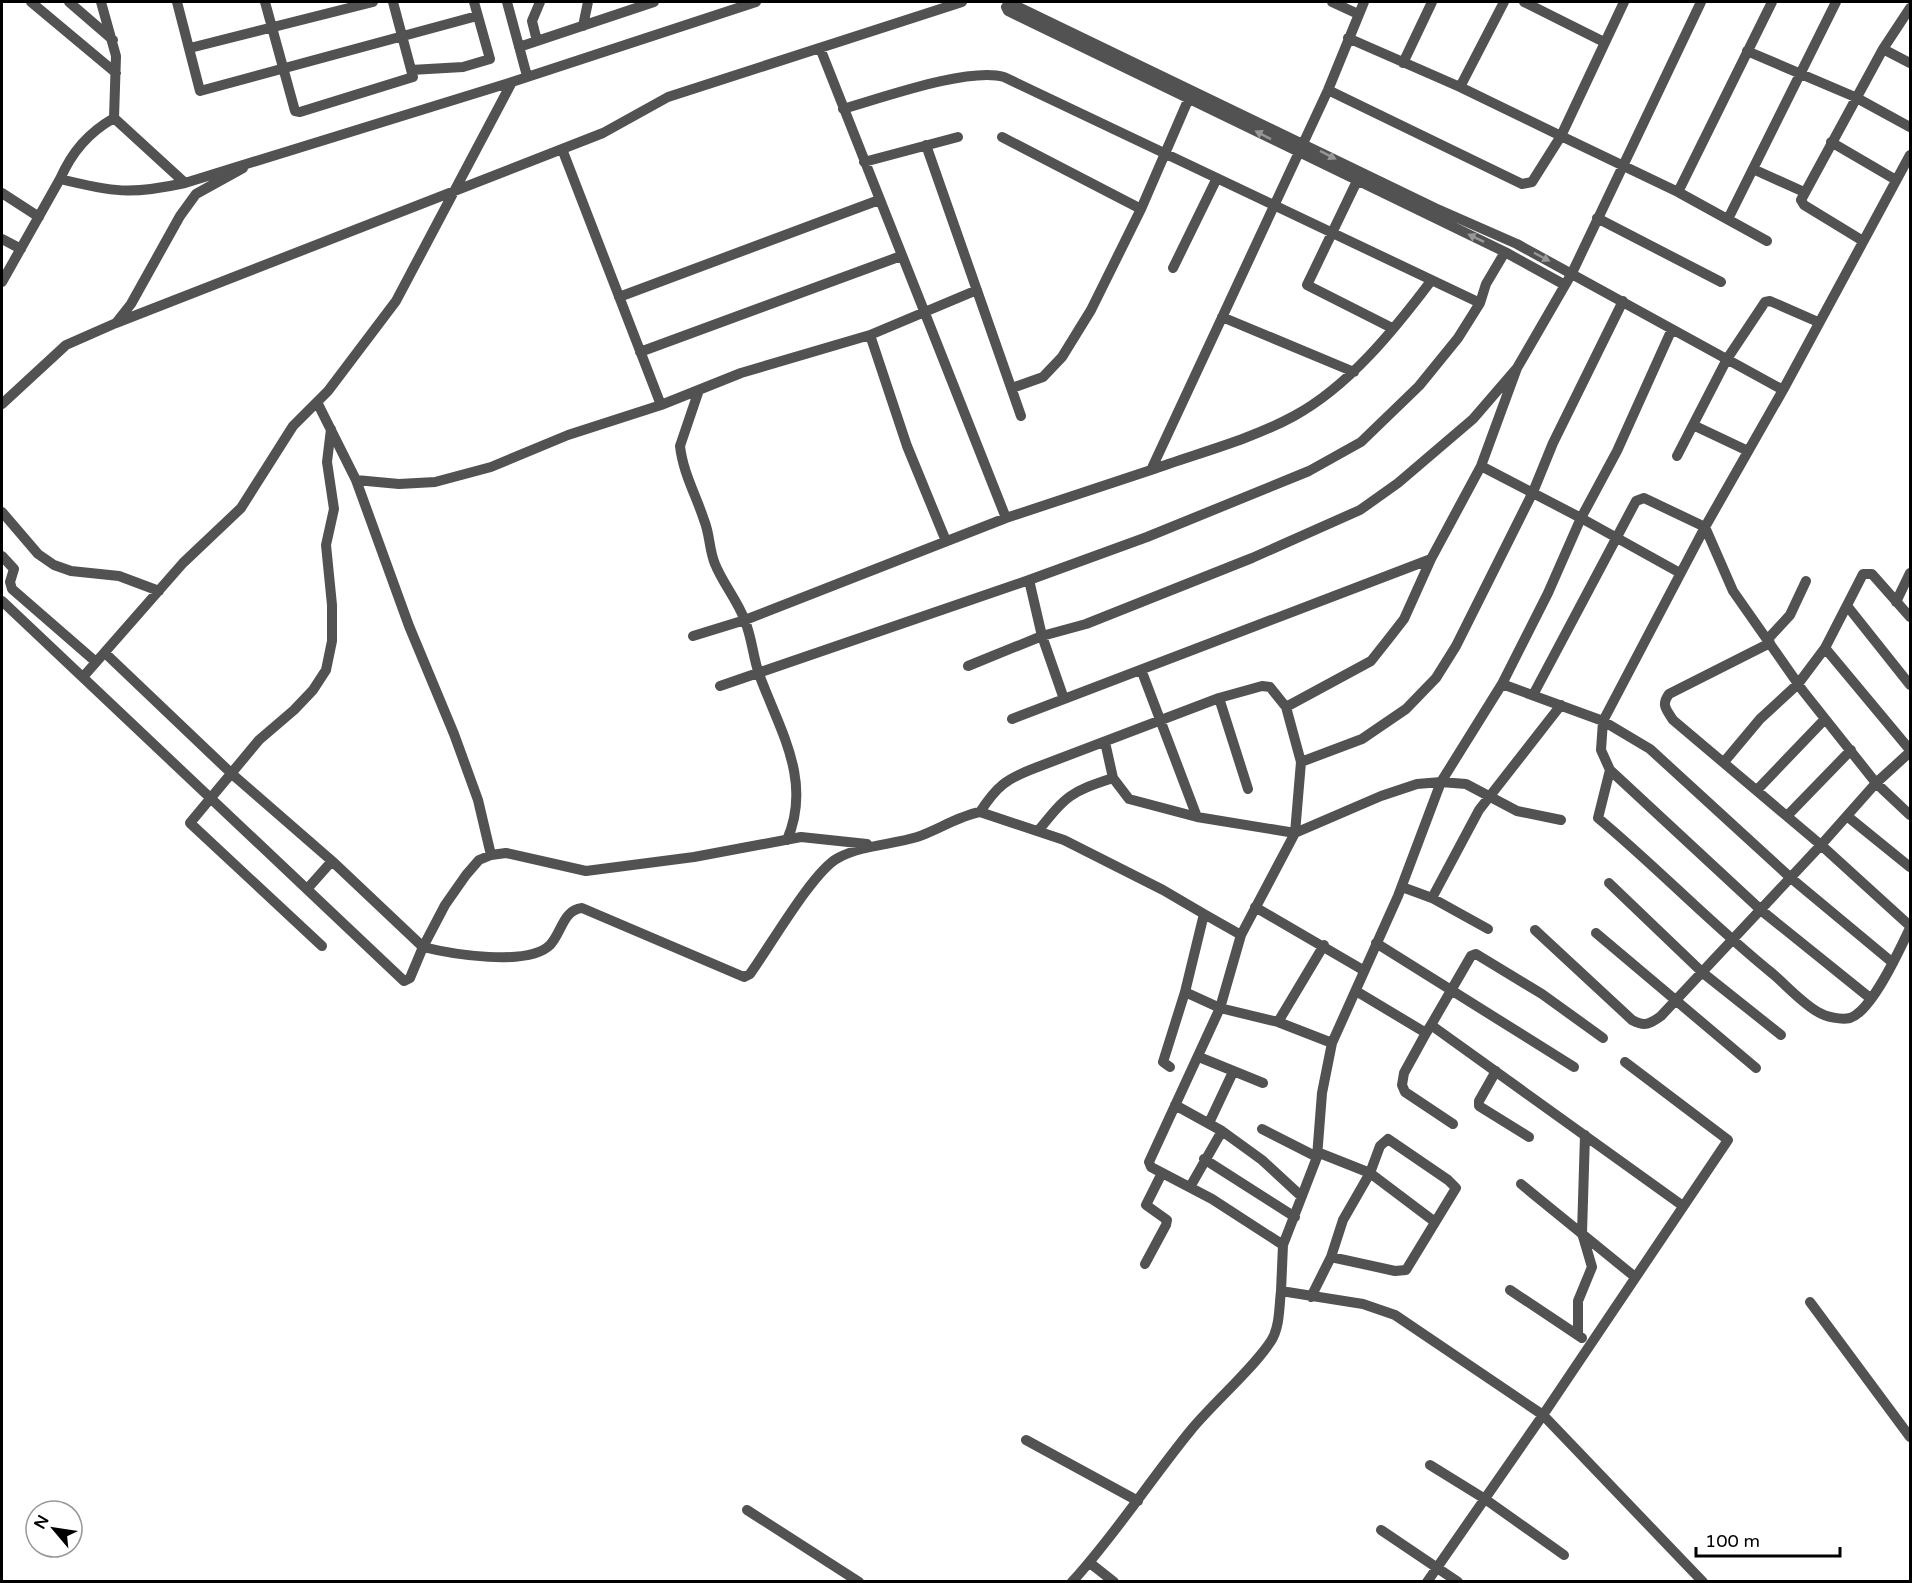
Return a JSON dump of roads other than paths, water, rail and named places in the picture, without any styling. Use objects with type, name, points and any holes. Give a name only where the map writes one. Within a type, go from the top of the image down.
[{"type":"street","points":[[31,2],[116,74]]},
{"type":"street","points":[[69,2],[114,40]]},
{"type":"street","points":[[101,2],[114,40],[116,74],[114,118]]},
{"type":"street","points":[[177,2],[200,91],[477,16]]},
{"type":"street","points":[[265,2],[296,111],[300,112],[413,77],[393,2]]},
{"type":"street","points":[[190,48],[373,2]]},
{"type":"street","points":[[411,70],[464,67],[490,59],[474,2]]},
{"type":"street","points":[[507,2],[527,76]]},
{"type":"street","points":[[537,41],[532,21],[540,2]]},
{"type":"street","points":[[583,26],[588,2]]},
{"type":"street","points":[[519,47],[637,5],[654,2]]},
{"type":"street","points":[[60,179],[105,190],[129,192],[185,183],[512,82],[756,2]]},
{"type":"street","points":[[2,404],[66,345],[116,323],[454,189],[603,133],[668,97],[962,2]]},
{"type":"street","points":[[1332,2],[1358,14]]},
{"type":"street","points":[[1151,470],[1299,147],[1328,90],[1364,2]]},
{"type":"street","points":[[1403,63],[1432,2]]},
{"type":"street","points":[[1460,87],[1504,2]]},
{"type":"street","points":[[1524,2],[1604,42]]},
{"type":"street","points":[[1328,90],[1522,184],[1532,182],[1561,136],[1624,2]]},
{"type":"street","points":[[1286,707],[1371,661],[1404,619],[1431,560],[1481,466],[1517,368],[1572,273],[1701,2]]},
{"type":"street","points":[[1678,192],[1772,2]]},
{"type":"street","points":[[1728,219],[1836,2]]},
{"type":"street","points":[[1005,3],[1011,13],[1047,32],[1572,273],[1783,390]]},
{"type":"street","points":[[1005,3],[1299,147],[1357,181],[1505,252],[1565,285]]},
{"type":"street","points":[[1863,241],[1804,205],[1801,200],[1883,49],[1911,8]]},
{"type":"street","points":[[1348,38],[1460,87],[1624,165],[1767,241]]},
{"type":"street","points":[[820,48],[1006,518]]},
{"type":"street","points":[[1883,49],[1911,63]]},
{"type":"street","points":[[1747,51],[1856,98],[1911,127]]},
{"type":"street","points":[[843,109],[962,77],[989,74],[1004,77],[1480,303]]},
{"type":"street","points":[[83,677],[159,591],[241,508],[293,426],[328,391],[396,301],[512,82]]},
{"type":"street","points":[[1011,388],[1043,377],[1062,357],[1091,310],[1141,209],[1189,98]]},
{"type":"street","points":[[2,282],[71,155],[85,140],[114,118]]},
{"type":"street","points":[[114,118],[185,183]]},
{"type":"street","points":[[864,162],[958,137]]},
{"type":"street","points":[[1002,137],[1141,209]]},
{"type":"street","points":[[1831,142],[1896,180]]},
{"type":"street","points":[[926,146],[1021,416]]},
{"type":"street","points":[[562,148],[661,405]]},
{"type":"street","points":[[1870,998],[1762,911],[1610,770],[1601,750],[1603,722],[1680,573],[1911,155]]},
{"type":"street","points":[[116,323],[128,309],[180,216],[196,194],[205,187],[237,173],[253,161]]},
{"type":"street","points":[[1753,169],[1804,192]]},
{"type":"street","points":[[1173,268],[1217,178]]},
{"type":"street","points":[[1357,181],[1307,285],[1392,328]]},
{"type":"street","points":[[2,193],[39,217]]},
{"type":"street","points":[[619,297],[879,200]]},
{"type":"street","points":[[1598,218],[1721,282]]},
{"type":"street","points":[[2,239],[21,249]]},
{"type":"street","points":[[720,686],[1147,537],[1309,471],[1361,442],[1419,386],[1458,338],[1480,303],[1486,285],[1505,252]]},
{"type":"street","points":[[640,352],[901,256]]},
{"type":"street","points":[[693,636],[745,620],[1006,518],[1151,470],[1294,416],[1354,372],[1431,281]]},
{"type":"street","points":[[356,480],[399,484],[435,482],[491,467],[568,435],[661,405],[751,369],[870,334],[922,310],[977,290]]},
{"type":"street","points":[[1677,456],[1726,359],[1765,302],[1770,301],[1818,322]]},
{"type":"street","points":[[1301,762],[1362,739],[1406,709],[1436,678],[1456,646],[1533,492],[1553,443],[1623,302]]},
{"type":"street","points":[[1222,317],[1354,372]]},
{"type":"street","points":[[1072,1581],[1090,1563],[1209,1408],[1272,1339],[1279,1316],[1283,1245],[1317,1155],[1322,1093],[1332,1043],[1402,887],[1441,782],[1502,684],[1548,593],[1581,518],[1617,452],[1672,329]]},
{"type":"street","points":[[870,334],[907,446],[946,541]]},
{"type":"street","points":[[968,666],[1042,636],[1097,620],[1252,558],[1360,510],[1398,483],[1473,419],[1517,368]]},
{"type":"street","points":[[699,390],[680,446],[681,456],[686,477],[704,520],[714,563],[745,620],[759,673],[790,749],[797,807],[795,820],[787,840]]},
{"type":"street","points":[[317,402],[356,480],[409,626],[478,800],[491,855]]},
{"type":"street","points":[[1693,425],[1748,451]]},
{"type":"street","points":[[322,946],[190,823],[259,740],[313,690],[326,670],[332,641],[332,605],[326,545],[334,509],[327,462],[331,429]]},
{"type":"street","points":[[1481,466],[1680,573]]},
{"type":"street","points":[[1533,695],[1616,538],[1640,498],[1648,499],[1705,527],[1733,591],[1798,684],[1876,783],[1911,815]]},
{"type":"street","points":[[2,512],[38,554],[54,565],[71,571],[119,576],[159,591]]},
{"type":"street","points":[[2,556],[14,569],[10,582],[12,589],[96,662]]},
{"type":"street","points":[[1012,719],[1142,672],[1431,560]]},
{"type":"street","points":[[1724,762],[1760,719],[1798,684],[1825,648],[1866,573],[1872,574],[1911,618]]},
{"type":"street","points":[[1896,602],[1911,573]]},
{"type":"street","points":[[1029,580],[1042,636],[1064,699]]},
{"type":"street","points":[[1610,770],[1598,818],[1733,941],[1818,1012],[1829,1016],[1850,1018],[1870,998],[1893,963],[1911,927],[1821,845],[1673,720],[1664,701],[1669,694],[1768,642],[1791,615],[1806,581]]},
{"type":"street","points":[[2,601],[404,981],[411,978],[423,947],[445,905],[466,875],[479,861],[491,855],[506,853],[586,872],[694,857],[801,837],[880,846]]},
{"type":"street","points":[[1848,607],[1911,685]]},
{"type":"street","points":[[1535,930],[1632,1020],[1642,1025],[1649,1024],[1676,1000],[1762,911],[1876,783],[1909,757],[1825,648]]},
{"type":"street","points":[[105,653],[232,774],[332,861],[423,947],[489,958],[540,952],[551,944],[568,914],[582,908],[744,977],[750,974],[823,868],[858,849],[880,846],[933,831],[969,813],[980,812],[1064,840],[1163,890],[1241,935]]},
{"type":"street","points":[[1142,672],[1163,722],[1197,817]]},
{"type":"street","points":[[1502,684],[1603,722],[1650,749],[1791,879],[1893,963]]},
{"type":"street","points":[[980,812],[995,788],[1012,777],[1163,722],[1219,698],[1263,686],[1270,687],[1286,707],[1301,762],[1295,833],[1241,935],[1220,1008],[1149,1162],[1151,1167],[1190,1187],[1283,1245]]},
{"type":"street","points":[[1219,698],[1248,789]]},
{"type":"street","points":[[1432,898],[1479,810],[1561,705]]},
{"type":"street","points":[[1757,790],[1825,719]]},
{"type":"street","points":[[1105,742],[1113,778],[1130,799],[1197,817],[1295,833],[1381,796],[1417,784],[1441,782],[1466,784],[1517,811],[1562,820]]},
{"type":"street","points":[[1787,816],[1851,750]]},
{"type":"street","points":[[1038,831],[1068,796],[1077,790],[1113,778]]},
{"type":"street","points":[[1847,816],[1911,867]]},
{"type":"street","points":[[308,888],[332,861]]},
{"type":"street","points":[[1609,883],[1703,973],[1780,1035]]},
{"type":"street","points":[[1402,887],[1432,898],[1488,929]]},
{"type":"street","points":[[1255,908],[1324,945],[1363,970]]},
{"type":"street","points":[[1170,1067],[1163,1062],[1185,992],[1203,914]]},
{"type":"street","points":[[1596,933],[1756,1068]]},
{"type":"street","points":[[1376,943],[1574,1067]]},
{"type":"street","points":[[1278,1022],[1324,945]]},
{"type":"street","points":[[1453,1124],[1406,1092],[1401,1085],[1404,1073],[1471,956],[1479,955],[1603,1038]]},
{"type":"street","points":[[1356,991],[1428,1029],[1496,1071],[1683,1206]]},
{"type":"street","points":[[1185,992],[1220,1008],[1278,1022],[1332,1043]]},
{"type":"street","points":[[1199,1057],[1263,1083]]},
{"type":"street","points":[[1427,1581],[1543,1415],[1728,1140],[1625,1062]]},
{"type":"street","points":[[1496,1071],[1479,1101],[1479,1106],[1528,1137]]},
{"type":"street","points":[[1209,1123],[1233,1072]]},
{"type":"street","points":[[1175,1105],[1222,1131],[1262,1160],[1301,1196]]},
{"type":"street","points":[[1262,1129],[1317,1155],[1370,1173],[1435,1221]]},
{"type":"street","points":[[1190,1187],[1222,1131]]},
{"type":"street","points":[[1578,1335],[1578,1301],[1592,1267],[1582,1233],[1585,1135]]},
{"type":"street","points":[[1311,1297],[1331,1257],[1343,1220],[1370,1173],[1380,1146],[1388,1139],[1448,1180],[1456,1188],[1406,1270],[1395,1271],[1331,1257]]},
{"type":"street","points":[[1204,1160],[1295,1217]]},
{"type":"street","points":[[1145,1264],[1167,1220],[1146,1205],[1162,1173]]},
{"type":"street","points":[[1521,1184],[1635,1277]]},
{"type":"street","points":[[1510,1290],[1590,1343]]},
{"type":"street","points":[[1281,1292],[1363,1304],[1395,1315],[1543,1415],[1703,1581]]},
{"type":"street","points":[[1810,1302],[1911,1437]]},
{"type":"street","points":[[1026,1440],[1138,1501]]},
{"type":"street","points":[[1430,1465],[1485,1499],[1564,1555]]},
{"type":"street","points":[[747,1510],[859,1581]]},
{"type":"street","points":[[1381,1530],[1458,1581]]},
{"type":"street","points":[[1090,1563],[1114,1581]]}]
